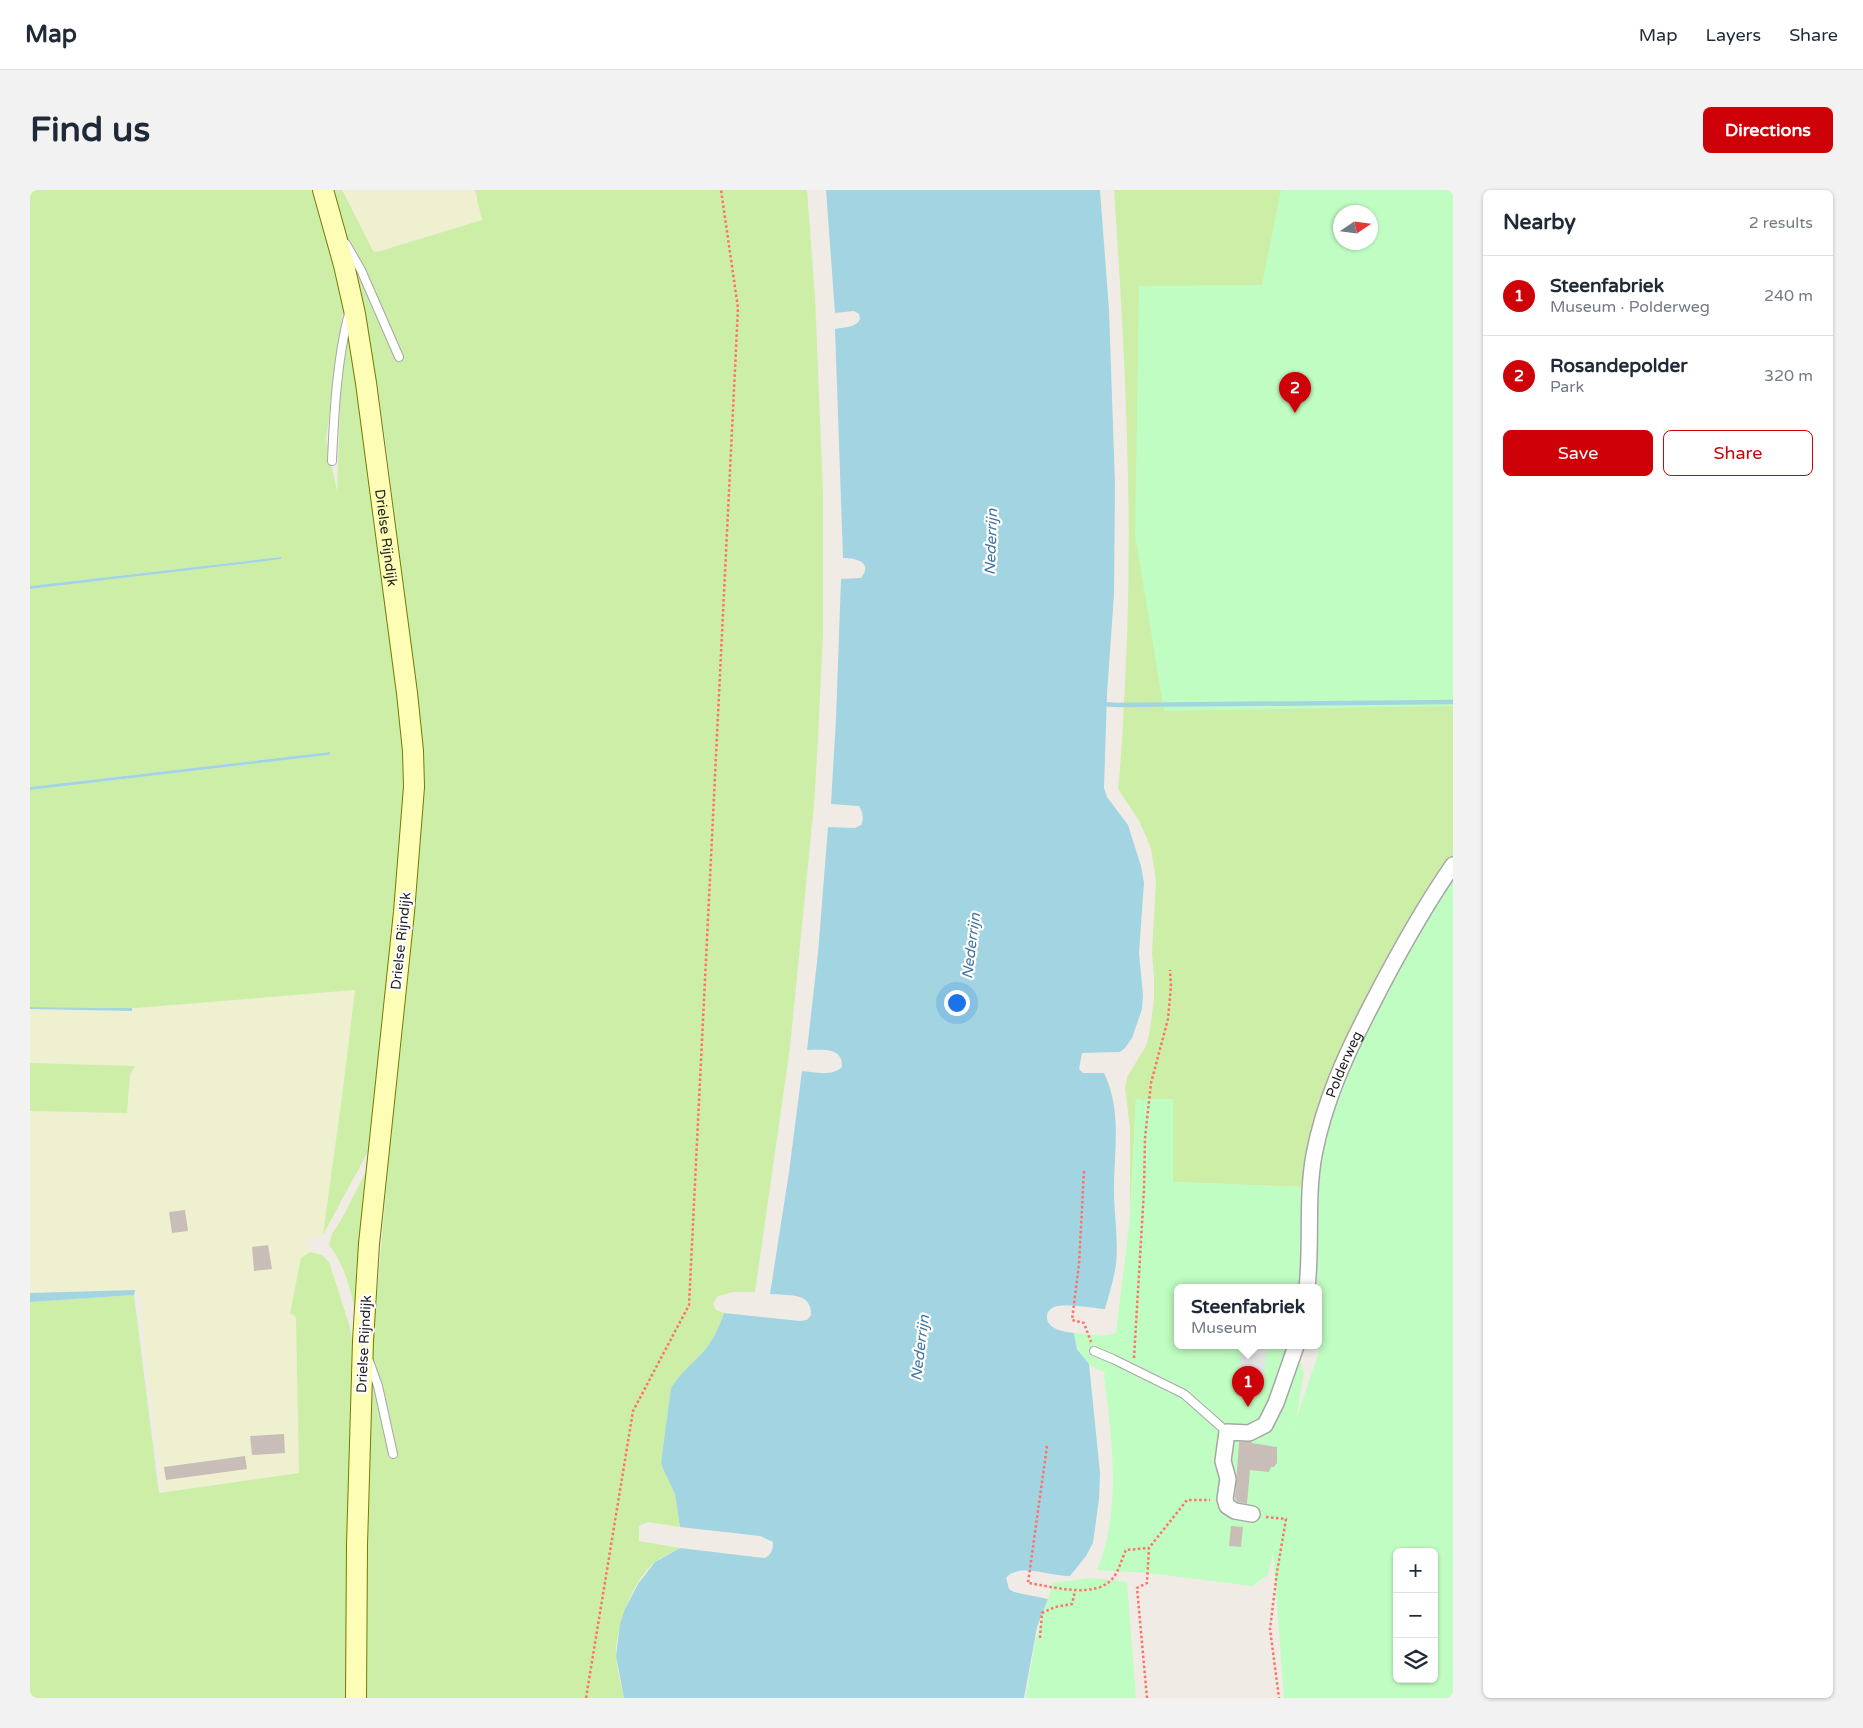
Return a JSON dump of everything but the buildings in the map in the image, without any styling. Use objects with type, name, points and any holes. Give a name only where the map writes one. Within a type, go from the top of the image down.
[{"type":"street","name":"Drielse Rijndijk","points":[[323,190],[352,301],[366,383],[398,626],[412,751],[414,787],[405,902],[369,1244],[363,1345],[356,1698]]},
{"type":"street","name":"Polderweg","points":[[1307,1284],[1310,1194],[1313,1158],[1320,1123],[1344,1059],[1390,968],[1427,902],[1453,865]]},
{"type":"street","points":[[1259,1516],[1235,1511],[1227,1506],[1225,1499],[1228,1479],[1223,1461],[1227,1432],[1249,1433],[1265,1424],[1276,1403],[1295,1349]]},
{"type":"lane","points":[[331,219],[361,270],[399,356]]},
{"type":"lane","points":[[332,461],[333,426],[344,330],[352,301]]},
{"type":"lane","points":[[363,1345],[378,1386],[392,1454]]},
{"type":"lane","points":[[1094,1351],[1184,1394],[1227,1432]]},
{"type":"path","points":[[586,1698],[632,1411],[689,1305],[738,308],[722,190]]},
{"type":"path","points":[[1133,1369],[1144,1190],[1144,1138],[1151,1083],[1168,1019],[1171,986],[1170,970]]},
{"type":"path","points":[[1084,1171],[1081,1237],[1072,1320],[1084,1322],[1094,1351]]},
{"type":"path","points":[[1047,1446],[1028,1583],[1075,1591],[1100,1587],[1114,1578],[1126,1550],[1148,1548]]},
{"type":"path","points":[[1146,1698],[1137,1588],[1147,1583],[1148,1548],[1187,1500],[1225,1499]]},
{"type":"path","points":[[1259,1516],[1286,1519],[1270,1628],[1279,1698]]},
{"type":"path","points":[[1040,1638],[1042,1613],[1055,1607],[1072,1604],[1075,1591]]},
{"type":"green space","points":[[30,190],[317,190],[345,296],[326,439],[337,491],[341,375],[349,319],[410,774],[372,1144],[323,1235],[355,990],[136,1008],[30,1007],[30,790],[328,755],[330,752],[30,787],[30,589],[281,559],[281,557],[30,586]]},
{"type":"green space","points":[[332,190],[342,190],[373,251],[377,252],[482,220],[475,190],[807,190],[815,296],[823,493],[823,633],[814,804],[790,1047],[755,1292],[733,1292],[718,1296],[713,1304],[716,1310],[724,1313],[715,1334],[707,1348],[682,1373],[671,1388],[661,1462],[675,1494],[680,1527],[648,1522],[639,1526],[639,1541],[680,1548],[656,1561],[647,1570],[633,1592],[622,1618],[616,1656],[624,1698],[364,1698],[372,1354],[399,1037],[414,682],[377,383],[357,283]]},
{"type":"green space","points":[[342,190],[475,190],[483,220],[373,252]]},
{"type":"green space","points":[[1114,190],[1453,190],[1453,855],[1422,902],[1304,1187],[1173,1182],[1173,1099],[1136,1099],[1130,1217],[1130,1128],[1125,1088],[1127,1077],[1146,1046],[1150,1030],[1154,999],[1152,953],[1156,880],[1151,849],[1146,836],[1138,819],[1118,789],[1128,621],[1129,559],[1125,375]]},
{"type":"green space","points":[[1281,190],[1453,190],[1453,706],[1164,711],[1135,534],[1139,286],[1262,285]]},
{"type":"green space","points":[[1453,880],[1453,1698],[1284,1698],[1273,1554],[1268,1575],[1252,1586],[1148,1573],[1097,1570],[1105,1547],[1110,1523],[1113,1475],[1105,1372],[1087,1362],[1080,1353],[1074,1333],[1101,1336],[1116,1333],[1130,1217],[1136,1099],[1173,1099],[1173,1182],[1304,1187],[1300,1284],[1174,1284],[1174,1349],[1290,1349],[1301,1364],[1304,1373],[1287,1473],[1297,1416],[1318,1355],[1318,1349],[1322,1349],[1322,1284],[1317,1284],[1317,1216],[1321,1154],[1335,1101],[1355,1053],[1428,909]]},
{"type":"green space","points":[[355,990],[323,1235],[304,1240],[313,1252],[301,1258],[290,1314],[296,1318],[299,1473],[163,1492],[143,1334],[141,1298],[138,1291],[30,1293],[30,1111],[127,1113],[130,1075],[135,1066],[30,1063],[30,1009],[132,1011],[132,1008]]},
{"type":"green space","points":[[30,1063],[135,1066],[130,1075],[127,1113],[30,1111]]},
{"type":"green space","points":[[372,1160],[359,1330],[345,1275],[341,1264],[329,1245],[332,1234]]},
{"type":"green space","points":[[310,1252],[322,1255],[329,1262],[349,1324],[356,1361],[349,1698],[30,1698],[30,1302],[134,1295],[159,1493],[299,1473],[296,1318],[290,1314],[301,1258]]},
{"type":"green space","points":[[1091,1578],[1127,1582],[1136,1698],[1026,1698],[1035,1641],[1053,1583]]},
{"type":"shaded area","points":[[1242,1349],[1267,1349],[1262,1391],[1237,1388]]},
{"type":"water","name":"Nederrijn","points":[[826,190],[1100,190],[1109,310],[1115,484],[1114,594],[1107,694],[1104,788],[1107,797],[1128,825],[1141,866],[1144,883],[1139,953],[1143,995],[1142,1009],[1132,1038],[1125,1048],[1120,1052],[1082,1053],[1079,1069],[1083,1073],[1104,1073],[1113,1100],[1115,1113],[1114,1193],[1117,1254],[1114,1276],[1105,1309],[1059,1306],[1050,1310],[1047,1316],[1047,1320],[1052,1327],[1074,1333],[1077,1349],[1089,1364],[1100,1473],[1099,1499],[1093,1543],[1086,1556],[1070,1576],[1036,1571],[1019,1571],[1012,1573],[1006,1578],[1009,1589],[1014,1592],[1048,1599],[1037,1627],[1024,1698],[624,1698],[616,1656],[620,1624],[625,1609],[638,1584],[655,1562],[680,1548],[765,1558],[771,1553],[773,1547],[773,1542],[760,1536],[680,1527],[675,1494],[661,1462],[671,1388],[682,1373],[710,1343],[724,1313],[800,1321],[807,1320],[811,1315],[810,1307],[803,1298],[791,1295],[770,1294],[802,1071],[828,1073],[842,1067],[839,1056],[831,1051],[807,1050],[818,953],[828,827],[855,828],[861,825],[863,818],[859,806],[831,804],[841,579],[861,578],[865,568],[857,560],[843,558],[835,329],[853,326],[860,319],[859,314],[854,311],[835,313]]},
{"type":"water","points":[[281,557],[281,559],[266,561],[30,589],[30,586]]},
{"type":"water","points":[[330,752],[328,755],[30,790],[30,787]]},
{"type":"water","points":[[30,1007],[132,1008],[132,1011],[30,1009]]},
{"type":"water","points":[[135,1290],[134,1295],[30,1302],[30,1293]]},
{"type":"waterway","points":[[1102,704],[1453,702]]},
{"type":"place","name":"Rosandepolder","points":[[1295,413]]},
{"type":"place","name":"Steenfabriek","points":[[1248,1407]]}]
